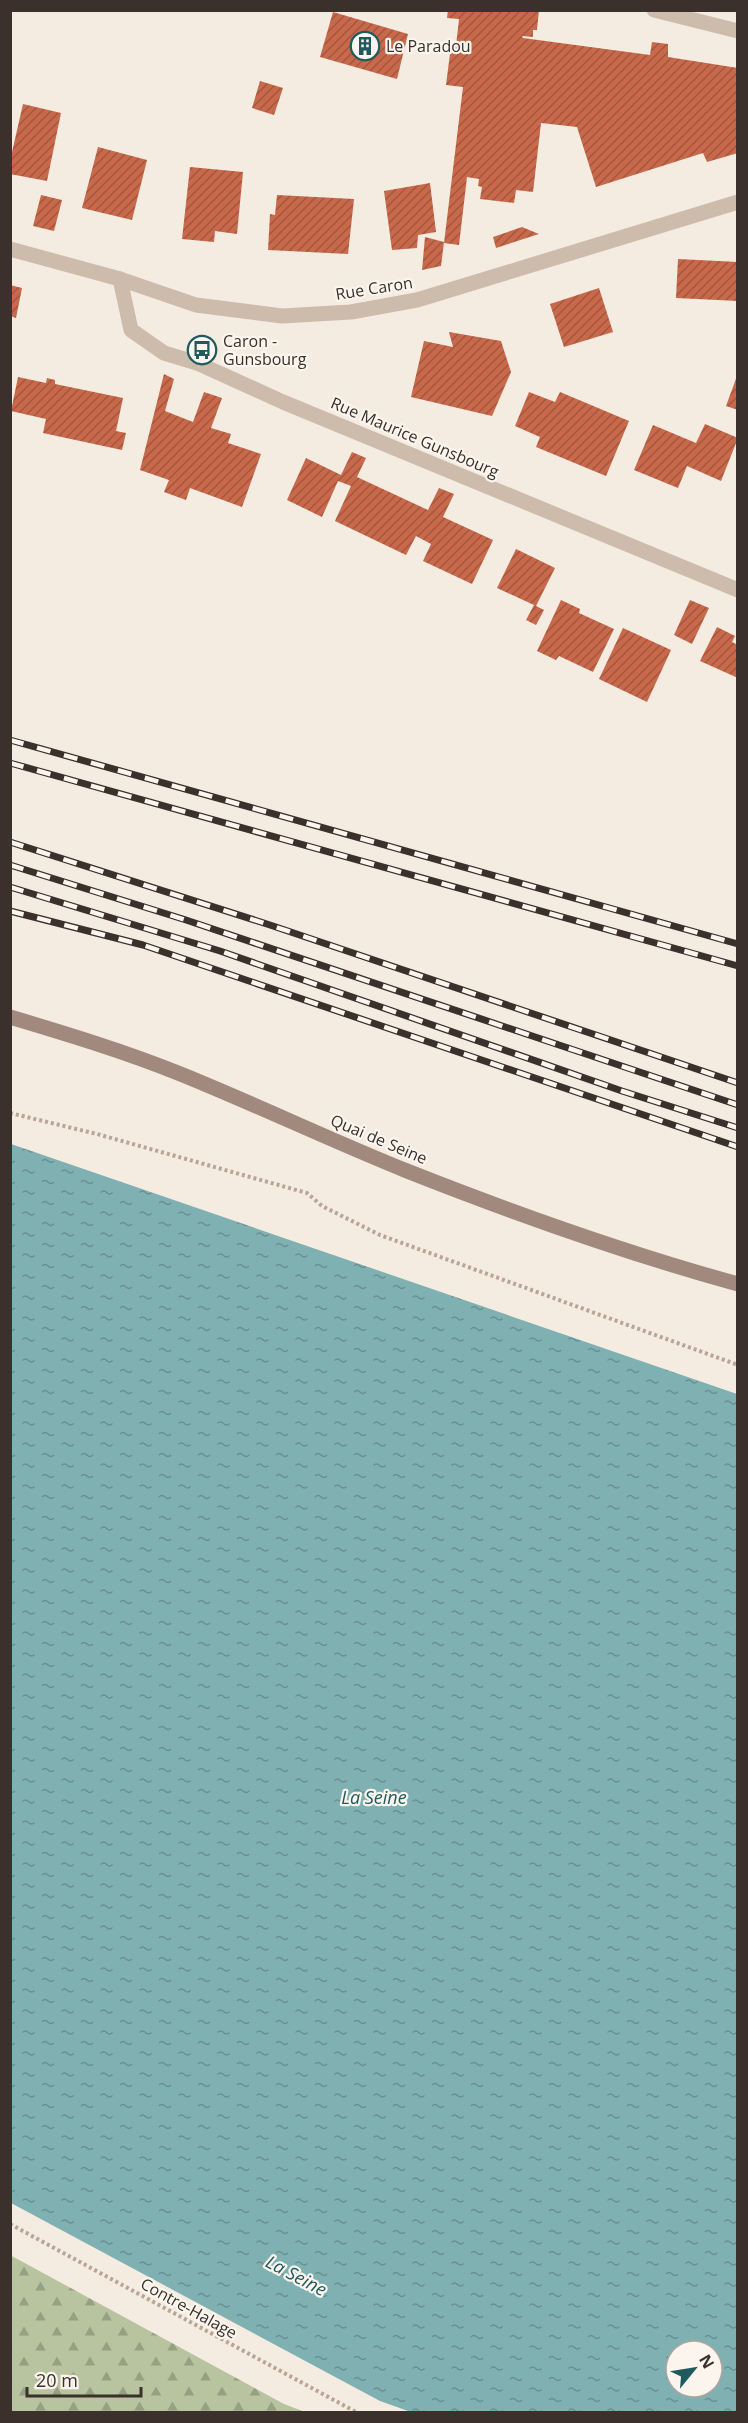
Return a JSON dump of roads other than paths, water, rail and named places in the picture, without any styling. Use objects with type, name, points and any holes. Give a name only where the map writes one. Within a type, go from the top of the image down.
[{"type":"main road","name":"Quai de Seine","points":[[10,1017],[94,1042],[177,1073],[405,1170],[525,1217],[653,1260],[738,1284]]},
{"type":"street","points":[[654,10],[738,31]]},
{"type":"street","name":"Rue Caron","points":[[10,249],[120,279],[196,305],[282,316],[351,312],[417,300],[738,202]]},
{"type":"street","name":"Rue Maurice Gunsbourg","points":[[120,279],[131,330],[165,353],[197,363],[284,402],[738,590]]},
{"type":"water","name":"La Seine","points":[[11,1144],[737,1394],[737,2412],[411,2412],[380,2401],[11,2203]]},
{"type":"railway","points":[[10,740],[738,944]]},
{"type":"railway","points":[[10,763],[738,966]]},
{"type":"railway","points":[[10,842],[270,925],[738,1083]]},
{"type":"railway","points":[[10,865],[186,920],[738,1105]]},
{"type":"railway","points":[[10,887],[220,951],[622,1091],[738,1128]]},
{"type":"railway","points":[[10,911],[143,945],[738,1147]]},
{"type":"place","name":"Le Paradou","points":[[365,46]]},
{"type":"place","name":"Caron - Gunsbourg","points":[[202,350]]}]
